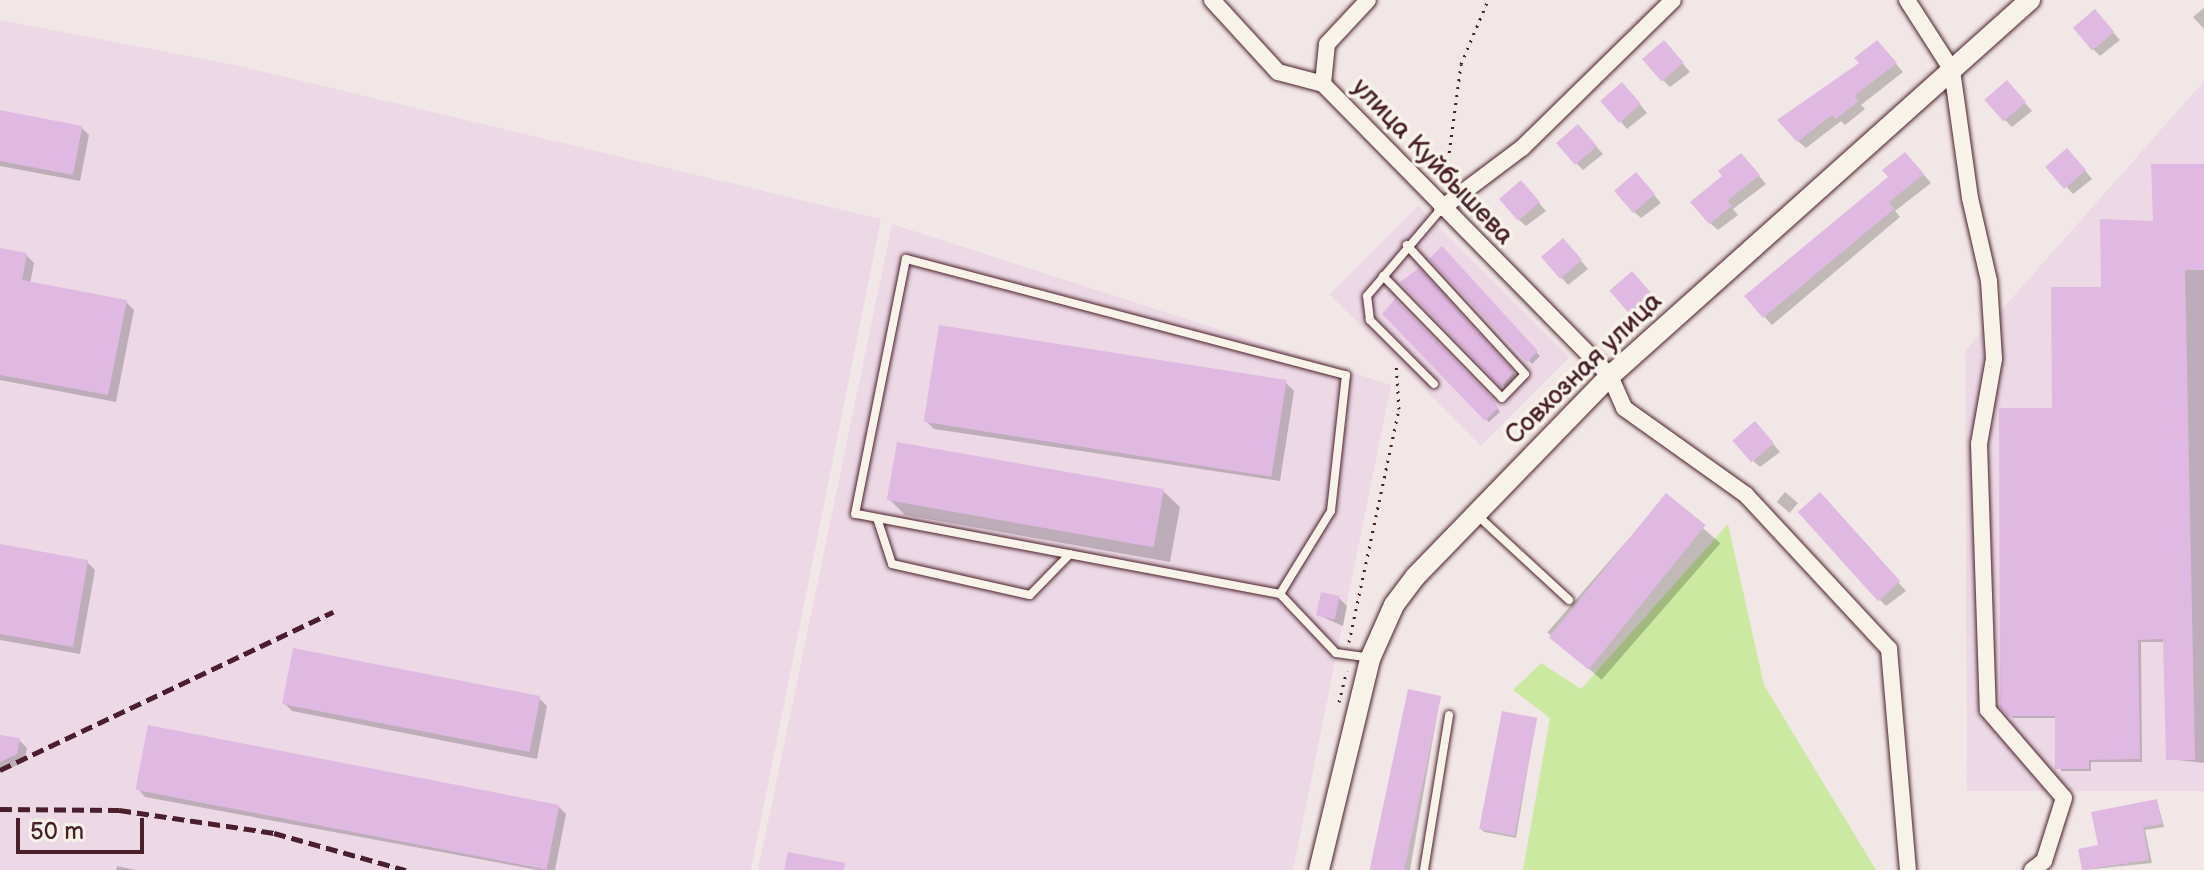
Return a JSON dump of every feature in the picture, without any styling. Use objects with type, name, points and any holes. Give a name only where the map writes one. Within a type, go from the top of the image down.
[{"type":"street","name":"улица Куйбышева","points":[[1212,0],[1278,72],[1323,84],[1610,376],[1624,408],[1746,495],[1889,649],[1908,870]]},
{"type":"street","points":[[1323,84],[1327,44],[1368,0]]},
{"type":"street","points":[[1442,208],[1522,148],[1673,0]]},
{"type":"street","points":[[1907,0],[1952,70],[1970,198],[1989,281],[1994,359],[1979,444],[1988,710],[2064,798],[2044,861],[2032,870]]},
{"type":"street","name":"Совхозная улица","points":[[1319,870],[1370,659],[1394,605],[1474,512],[1610,376],[2030,0]]},
{"type":"lane","points":[[1434,384],[1370,320],[1367,296],[1407,245],[1442,208]]},
{"type":"lane","points":[[1383,276],[1502,398],[1525,374],[1407,245]]},
{"type":"lane","points":[[1280,594],[1331,511],[1346,375],[906,259],[855,514],[1280,594],[1336,653],[1370,659]]},
{"type":"lane","points":[[1474,512],[1569,600]]},
{"type":"lane","points":[[877,518],[892,564],[1030,595],[1070,554]]},
{"type":"lane","points":[[1424,870],[1449,715]]},
{"type":"path","points":[[1442,208],[1461,64],[1488,0]]},
{"type":"path","points":[[1346,653],[1399,409],[1395,343]]},
{"type":"shaded area","points":[[0,20],[235,65],[881,219],[751,870],[0,870]]},
{"type":"shaded area","points":[[2204,81],[2204,791],[1967,791],[1965,351]]},
{"type":"shaded area","points":[[1418,206],[1569,357],[1481,446],[1330,294]]},
{"type":"shaded area","points":[[892,224],[1391,385],[1293,870],[758,870]]},
{"type":"green space","points":[[1728,524],[1764,685],[1876,870],[1523,870],[1550,718],[1513,690],[1541,663],[1581,689]]},
{"type":"building","points":[[2095,9],[2114,32],[2092,51],[2073,28]]},
{"type":"building","points":[[1664,40],[1684,63],[1662,82],[1642,59]]},
{"type":"building","points":[[1877,40],[1897,63],[1854,96],[1859,101],[1836,119],[1832,115],[1797,142],[1777,120],[1859,63],[1854,58]]},
{"type":"building","points":[[2007,80],[2026,102],[2003,122],[1984,100]]},
{"type":"building","points":[[1622,82],[1641,104],[1619,123],[1600,101]]},
{"type":"building","points":[[0,110],[82,126],[73,175],[0,161]]},
{"type":"building","points":[[1578,124],[1597,146],[1575,165],[1556,143]]},
{"type":"building","points":[[2067,148],[2086,170],[2064,189],[2045,167]]},
{"type":"building","points":[[1905,152],[1924,174],[1889,202],[1894,209],[1763,318],[1744,296],[1888,177],[1882,170]]},
{"type":"building","points":[[1741,153],[1760,175],[1727,201],[1732,206],[1709,224],[1690,202],[1722,176],[1718,171]]},
{"type":"building","points":[[2151,164],[2204,164],[2204,270],[2185,270],[2195,760],[2166,760],[2163,639],[2138,640],[2140,759],[2089,760],[2089,769],[2055,769],[2055,716],[2008,716],[2000,707],[1999,408],[2052,408],[2051,287],[2101,287],[2100,219],[2153,221]]},
{"type":"building","points":[[1636,172],[1655,194],[1633,213],[1614,191]]},
{"type":"building","points":[[1521,180],[1540,202],[1518,221],[1499,199]]},
{"type":"building","points":[[1563,238],[1582,260],[1560,279],[1541,257]]},
{"type":"building","points":[[1442,246],[1538,351],[1527,362],[1429,259]]},
{"type":"building","points":[[0,248],[27,253],[22,280],[127,300],[108,395],[0,375]]},
{"type":"building","points":[[1419,268],[1514,372],[1501,387],[1400,282]]},
{"type":"building","points":[[1632,271],[1651,293],[1628,313],[1609,291]]},
{"type":"building","points":[[1395,299],[1492,398],[1498,408],[1485,421],[1382,314]]},
{"type":"building","points":[[939,325],[1287,380],[1271,477],[924,422]]},
{"type":"building","points":[[1755,421],[1774,443],[1751,463],[1732,441]]},
{"type":"building","points":[[897,442],[1164,489],[1154,547],[887,500]]},
{"type":"building","points":[[1820,492],[1900,581],[1878,601],[1798,512]]},
{"type":"building","points":[[1666,493],[1706,525],[1589,670],[1549,638]]},
{"type":"building","points":[[0,544],[88,560],[73,647],[0,634]]},
{"type":"building","points":[[1321,592],[1340,596],[1335,619],[1316,615]]},
{"type":"building","points":[[293,648],[540,696],[529,752],[282,704]]},
{"type":"building","points":[[1408,689],[1441,696],[1404,870],[1370,870]]},
{"type":"building","points":[[1502,711],[1537,718],[1514,836],[1479,829]]},
{"type":"building","points":[[148,725],[559,805],[547,870],[135,790]]},
{"type":"building","points":[[0,735],[20,738],[17,754],[0,762]]},
{"type":"building","points":[[2157,799],[2162,824],[2143,827],[2149,860],[2082,870],[2078,849],[2098,845],[2091,812]]},
{"type":"building","points":[[788,852],[845,863],[844,870],[784,870]]},
{"type":"railway","points":[[0,770],[333,612]]},
{"type":"railway","points":[[0,809],[119,810],[274,833],[406,870]]}]
